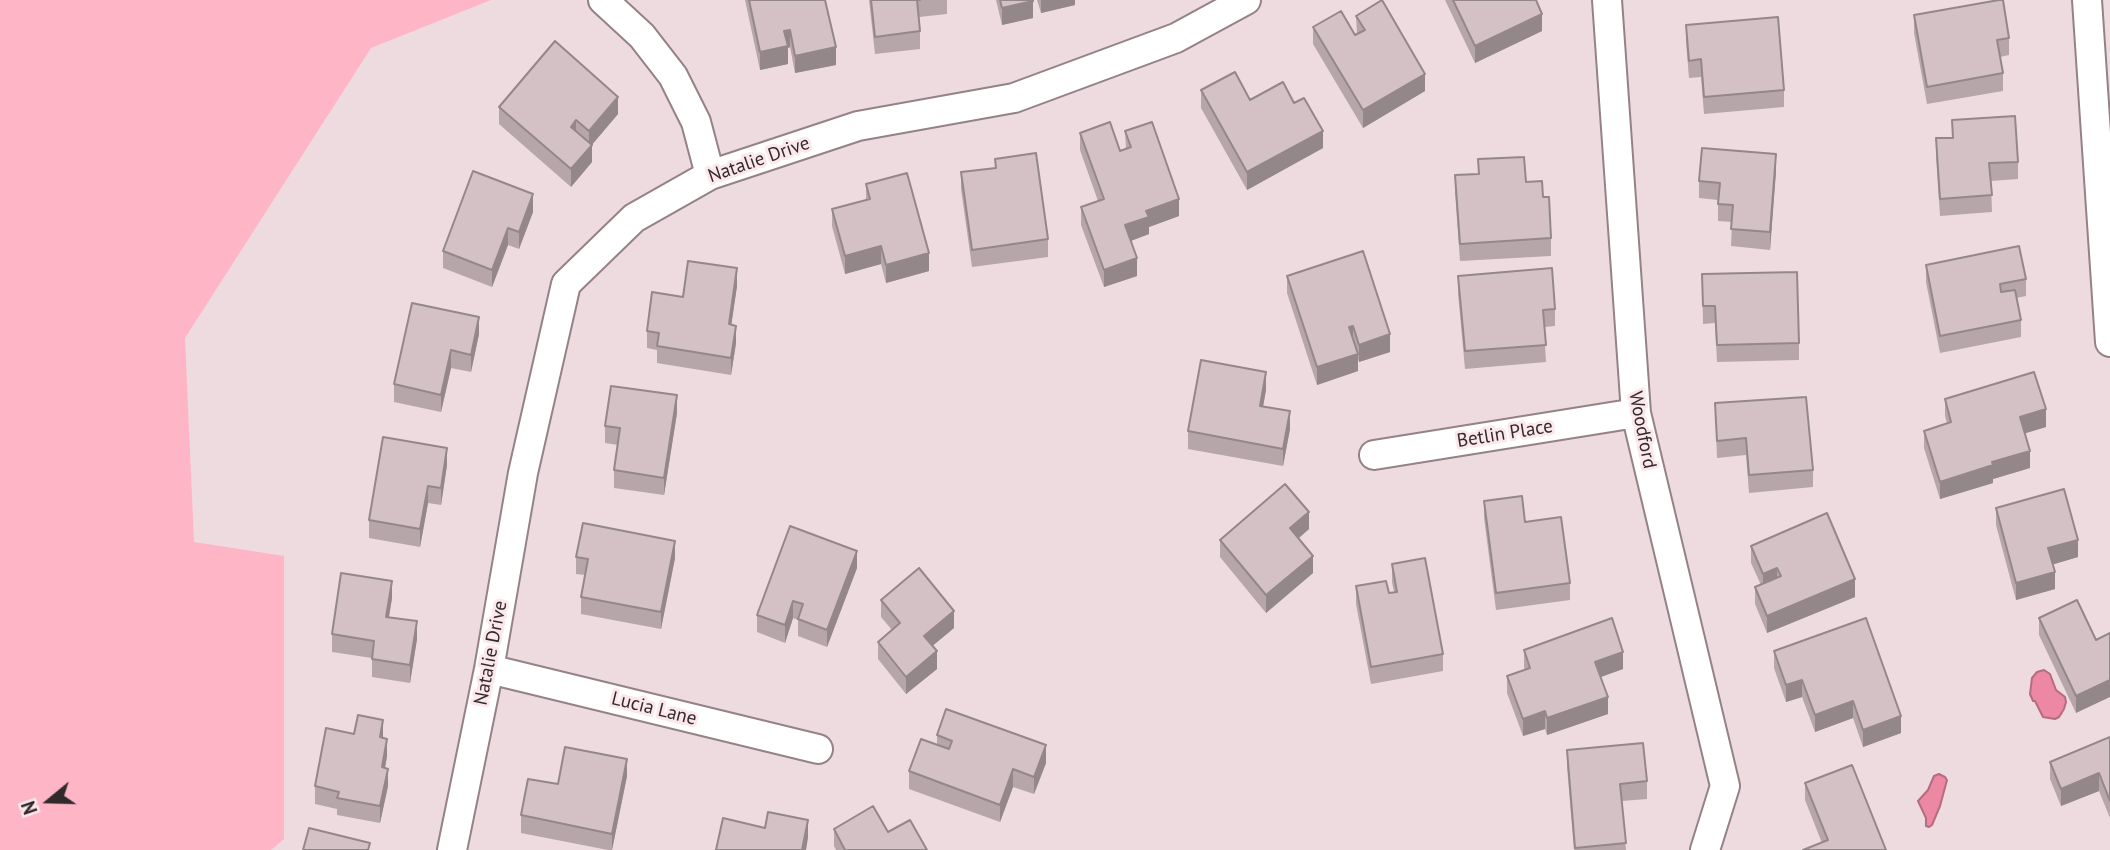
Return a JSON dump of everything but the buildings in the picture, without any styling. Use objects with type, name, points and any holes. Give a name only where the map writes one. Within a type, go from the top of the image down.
[{"type":"street","points":[[603,0],[642,36],[673,76],[696,122],[710,175]]},
{"type":"street","name":"Natalie Drive","points":[[452,850],[489,669],[523,473],[566,285],[634,218],[710,175],[858,126],[1014,98],[1176,38],[1246,0]]},
{"type":"street","name":"Woodford","points":[[1607,0],[1636,413],[1725,786],[1705,850]]},
{"type":"street","points":[[2087,0],[2110,342]]},
{"type":"street","name":"Betlin Place","points":[[1374,455],[1636,413]]},
{"type":"street","name":"Lucia Lane","points":[[489,669],[818,749]]},
{"type":"shaded area","points":[[0,0],[491,0],[371,48],[185,338],[194,542],[284,556],[284,839],[271,850],[0,850]]},
{"type":"shaded area","points":[[2044,670],[2050,674],[2056,690],[2065,697],[2064,709],[2055,719],[2043,717],[2030,694],[2032,678],[2037,672]]},
{"type":"shaded area","points":[[1939,774],[1947,780],[1940,806],[1929,827],[1926,826],[1926,818],[1918,801],[1928,790],[1934,776]]}]
